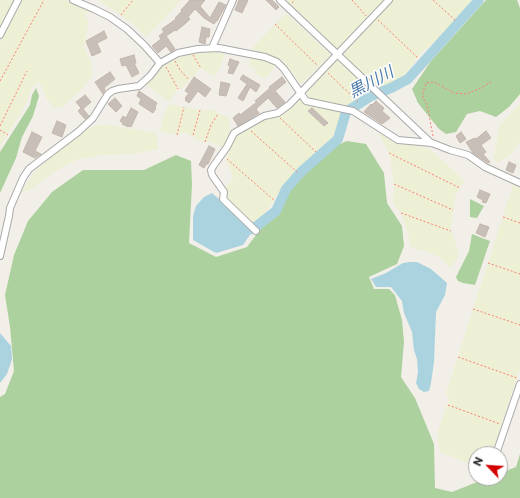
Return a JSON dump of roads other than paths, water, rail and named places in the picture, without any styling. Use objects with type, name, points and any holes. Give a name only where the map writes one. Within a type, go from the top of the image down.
[{"type":"street","points":[[0,35],[18,0]]},
{"type":"street","points":[[73,0],[94,8],[127,29],[162,63]]},
{"type":"street","points":[[212,48],[233,0]]},
{"type":"street","points":[[280,0],[433,144]]},
{"type":"street","points":[[256,231],[223,199],[224,192],[212,175],[211,170],[227,147],[234,133],[264,116],[278,113],[290,104],[389,0]]},
{"type":"street","points":[[0,256],[10,208],[23,178],[29,169],[78,132],[93,118],[108,94],[118,89],[139,86],[162,63],[178,53],[186,51],[220,48],[265,57],[277,62],[284,69],[306,101],[354,112],[398,140],[433,144],[468,155],[485,167],[520,183]]},
{"type":"street","points":[[498,446],[518,381]]},
{"type":"water","points":[[212,193],[254,229],[243,245],[216,253],[193,240],[193,216],[196,206],[204,197]]},
{"type":"water","points":[[417,262],[431,269],[447,283],[445,295],[436,312],[434,362],[431,383],[429,391],[424,392],[419,389],[416,383],[418,372],[417,359],[414,350],[412,332],[404,313],[402,301],[391,287],[376,287],[371,279],[386,273],[403,263]]},
{"type":"water","points":[[0,333],[11,346],[12,359],[7,374],[0,383]]},
{"type":"waterway","name":"黒川川","points":[[245,230],[253,229],[276,211],[286,189],[301,172],[338,139],[346,112],[371,96],[408,79],[479,0]]}]
